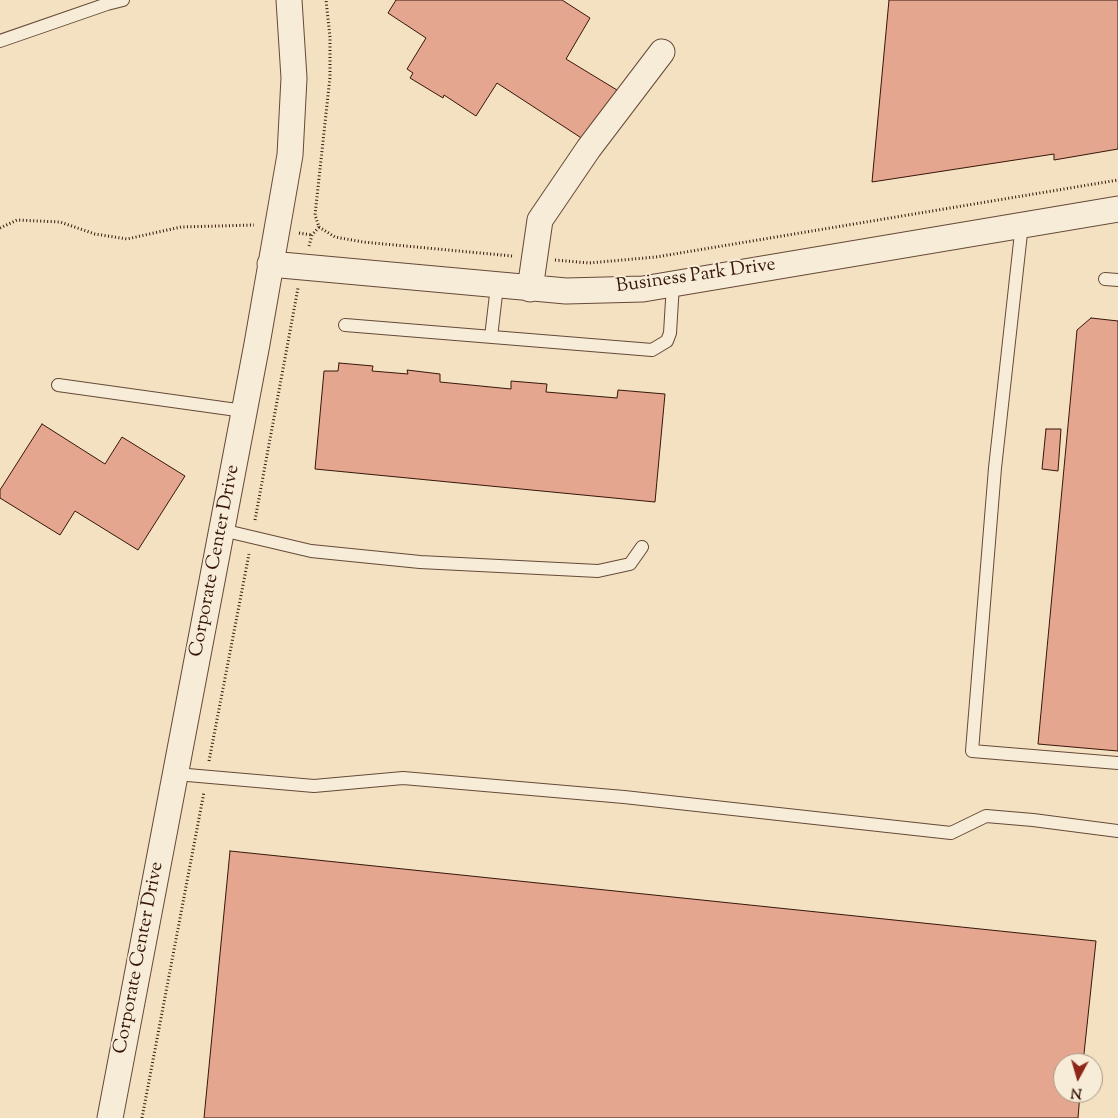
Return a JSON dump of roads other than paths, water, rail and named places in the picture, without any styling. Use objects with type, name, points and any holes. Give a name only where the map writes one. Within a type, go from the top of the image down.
[{"type":"street","name":"Corporate Center Drive","points":[[110,1118],[222,530],[290,155],[294,78],[290,0]]},
{"type":"street","points":[[530,289],[540,220],[589,148],[662,52]]},
{"type":"street","name":"Business Park Drive","points":[[270,264],[566,292],[634,290],[1118,209]]},
{"type":"lane","points":[[0,41],[123,0]]},
{"type":"lane","points":[[1022,224],[995,468],[972,751],[1118,763]]},
{"type":"lane","points":[[1105,279],[1118,280]]},
{"type":"lane","points":[[345,325],[652,350],[667,341],[670,333],[673,284]]},
{"type":"lane","points":[[491,337],[497,286]]},
{"type":"lane","points":[[58,385],[244,411]]},
{"type":"lane","points":[[222,530],[311,551],[420,562],[598,571],[630,564],[642,547]]},
{"type":"lane","points":[[176,774],[314,786],[403,778],[624,797],[951,833],[986,816],[1118,831]]}]
